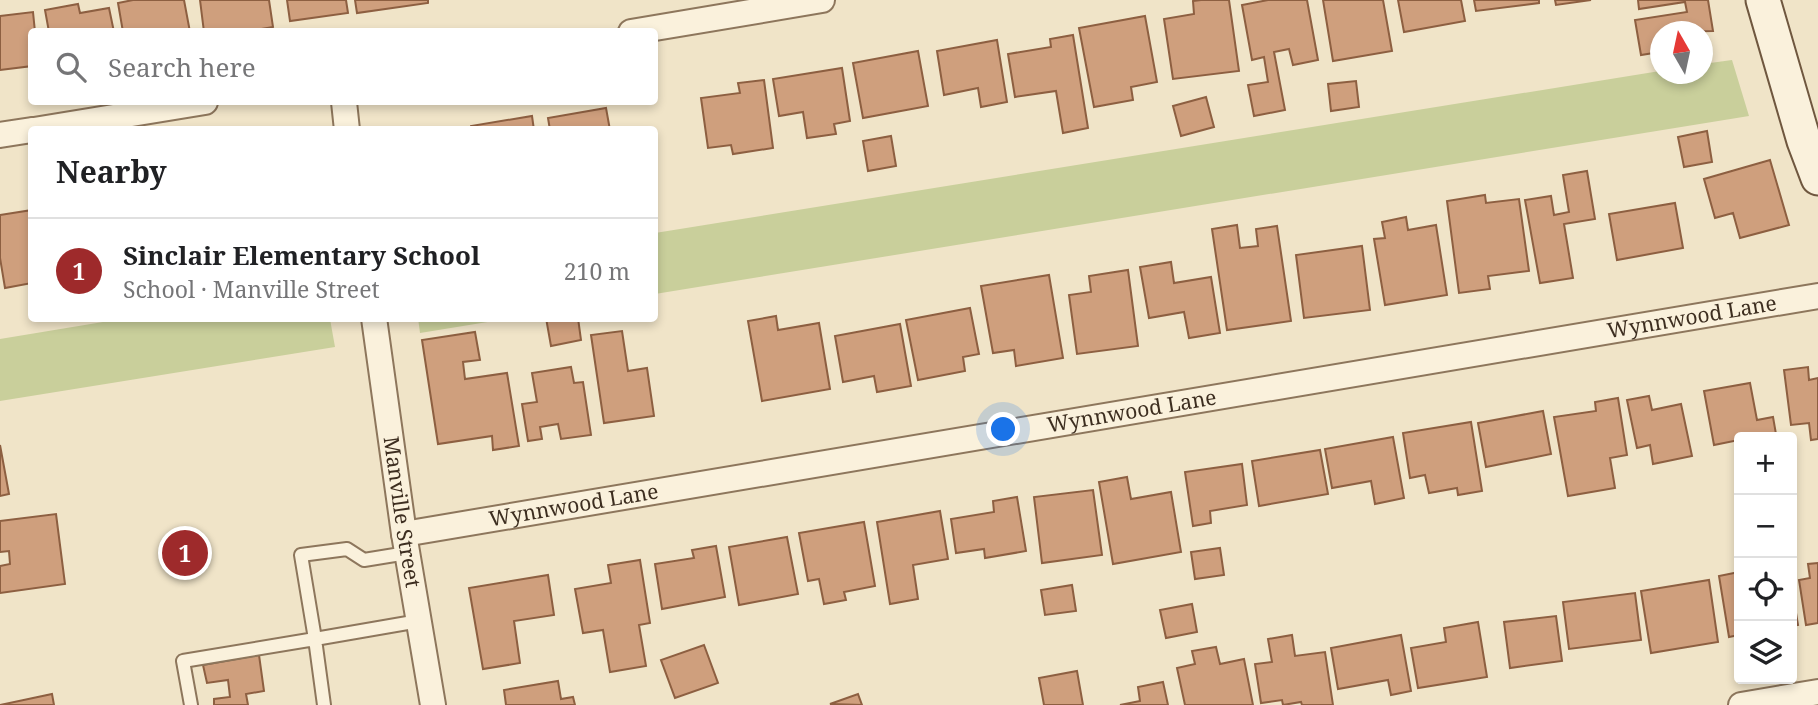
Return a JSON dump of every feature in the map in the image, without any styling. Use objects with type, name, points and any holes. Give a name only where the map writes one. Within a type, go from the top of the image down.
[{"type":"main road","points":[[1763,0],[1804,141],[1818,178]]},
{"type":"street","points":[[655,28],[822,0]]},
{"type":"street","points":[[58,126],[187,105]]},
{"type":"street","points":[[344,105],[347,126]]},
{"type":"street","points":[[0,135],[28,131]]},
{"type":"street","name":"Wynnwood Lane","points":[[405,544],[1818,296]]},
{"type":"street","name":"Manville Street","points":[[375,322],[405,544],[433,705]]},
{"type":"street","points":[[1741,705],[1818,692]]},
{"type":"lane","points":[[324,705],[301,555],[347,549],[364,560],[405,544]]},
{"type":"lane","points":[[191,705],[183,661],[419,621]]},
{"type":"green space","points":[[1732,60],[1749,116],[658,294],[658,233],[1650,73],[1650,84],[1713,84],[1713,63]]},
{"type":"green space","points":[[103,322],[331,322],[335,347],[0,401],[0,339]]},
{"type":"green space","points":[[419,322],[488,322],[420,333]]},
{"type":"building","points":[[133,0],[184,0],[189,28],[122,28],[118,3]]},
{"type":"building","points":[[200,0],[269,0],[273,27],[204,28]]},
{"type":"building","points":[[287,0],[346,0],[348,13],[290,21]]},
{"type":"building","points":[[355,0],[428,0],[428,3],[357,13]]},
{"type":"building","points":[[1229,0],[1239,71],[1173,79],[1164,19],[1194,14],[1193,1]]},
{"type":"building","points":[[1268,0],[1307,0],[1318,60],[1293,65],[1289,49],[1274,52],[1285,110],[1254,116],[1248,85],[1268,82],[1264,57],[1252,60],[1242,5]]},
{"type":"building","points":[[1323,0],[1383,0],[1392,51],[1333,61]]},
{"type":"building","points":[[1398,0],[1461,0],[1465,21],[1404,32]]},
{"type":"building","points":[[1474,0],[1539,0],[1539,3],[1476,11]]},
{"type":"building","points":[[1555,0],[1591,0],[1556,5]]},
{"type":"building","points":[[1638,0],[1708,0],[1711,21],[1650,21],[1650,54],[1641,55],[1635,20],[1687,12],[1685,2],[1639,9]]},
{"type":"building","points":[[78,4],[80,13],[109,8],[113,28],[48,28],[45,10]]},
{"type":"building","points":[[33,12],[35,28],[28,28],[28,66],[0,70],[0,16]]},
{"type":"building","points":[[1145,16],[1157,82],[1131,87],[1133,100],[1094,107],[1079,28]]},
{"type":"building","points":[[1073,35],[1088,128],[1063,133],[1056,91],[1015,97],[1008,54],[1051,47],[1050,39]]},
{"type":"building","points":[[997,40],[1007,102],[981,107],[978,88],[944,95],[937,51]]},
{"type":"building","points":[[918,51],[928,106],[863,118],[853,63]]},
{"type":"building","points":[[842,68],[850,121],[834,124],[836,134],[807,138],[803,112],[779,116],[773,79]]},
{"type":"building","points":[[764,80],[773,148],[733,154],[731,145],[708,148],[701,98],[740,93],[738,83]]},
{"type":"building","points":[[1356,81],[1359,107],[1331,111],[1328,84]]},
{"type":"building","points":[[1206,97],[1214,127],[1181,136],[1173,106]]},
{"type":"building","points":[[606,108],[609,126],[549,126],[548,118]]},
{"type":"building","points":[[532,116],[533,126],[471,126]]},
{"type":"building","points":[[1707,131],[1712,162],[1684,167],[1678,137]]},
{"type":"building","points":[[891,136],[896,166],[868,171],[863,141]]},
{"type":"building","points":[[1770,160],[1789,225],[1740,238],[1733,213],[1715,218],[1704,179]]},
{"type":"building","points":[[1587,171],[1595,219],[1564,224],[1573,278],[1540,283],[1525,200],[1551,196],[1554,215],[1569,212],[1563,175]]},
{"type":"building","points":[[1485,195],[1486,203],[1519,199],[1529,271],[1488,276],[1490,289],[1459,293],[1447,201]]},
{"type":"building","points":[[1675,203],[1683,248],[1617,260],[1609,214]]},
{"type":"building","points":[[28,211],[28,284],[5,288],[0,258],[0,215]]},
{"type":"building","points":[[1406,217],[1408,230],[1436,225],[1447,295],[1385,305],[1374,239],[1385,238],[1382,222]]},
{"type":"building","points":[[1237,225],[1240,248],[1258,246],[1256,229],[1277,226],[1291,321],[1227,330],[1212,229]]},
{"type":"building","points":[[1362,246],[1370,310],[1304,318],[1296,255]]},
{"type":"building","points":[[1171,262],[1174,283],[1211,277],[1220,333],[1189,338],[1184,312],[1149,318],[1140,267]]},
{"type":"building","points":[[1128,270],[1138,346],[1077,354],[1069,295],[1091,292],[1089,276]]},
{"type":"building","points":[[1049,275],[1063,358],[1016,366],[1014,350],[993,353],[981,286]]},
{"type":"building","points":[[970,308],[979,354],[963,357],[965,371],[918,380],[906,320]]},
{"type":"building","points":[[776,316],[778,330],[819,323],[830,389],[762,401],[748,321]]},
{"type":"building","points":[[547,322],[579,322],[581,340],[551,346]]},
{"type":"building","points":[[900,324],[911,386],[877,392],[874,376],[843,382],[835,336]]},
{"type":"building","points":[[622,331],[628,371],[647,368],[654,416],[604,423],[591,335]]},
{"type":"building","points":[[475,332],[480,360],[463,362],[465,379],[507,373],[519,446],[493,450],[492,436],[438,444],[422,340]]},
{"type":"building","points":[[571,367],[574,383],[583,382],[591,435],[561,439],[558,424],[540,427],[542,439],[528,441],[522,404],[537,402],[532,373]]},
{"type":"building","points":[[1808,367],[1809,380],[1818,378],[1818,439],[1811,440],[1809,423],[1791,425],[1784,370]]},
{"type":"building","points":[[1750,383],[1757,420],[1773,417],[1776,432],[1734,432],[1734,441],[1714,445],[1704,391]]},
{"type":"building","points":[[1649,396],[1652,410],[1681,404],[1692,456],[1653,464],[1650,445],[1637,448],[1627,400]]},
{"type":"building","points":[[1618,398],[1627,455],[1610,458],[1615,488],[1568,496],[1554,417],[1596,411],[1595,402]]},
{"type":"building","points":[[1543,411],[1551,454],[1486,467],[1478,423]]},
{"type":"building","points":[[1471,422],[1482,491],[1458,495],[1457,488],[1429,493],[1425,475],[1410,478],[1403,433]]},
{"type":"building","points":[[1393,437],[1404,498],[1375,504],[1371,481],[1332,488],[1325,449]]},
{"type":"building","points":[[0,445],[9,494],[0,496]]},
{"type":"building","points":[[1320,450],[1328,494],[1259,506],[1252,461]]},
{"type":"building","points":[[1242,464],[1247,505],[1210,511],[1211,523],[1193,526],[1185,472]]},
{"type":"building","points":[[1127,477],[1131,499],[1171,492],[1181,552],[1113,564],[1099,482]]},
{"type":"building","points":[[1093,490],[1102,555],[1042,563],[1034,497]]},
{"type":"building","points":[[1017,497],[1026,551],[985,558],[984,549],[956,553],[951,519],[994,512],[993,501]]},
{"type":"building","points":[[940,511],[948,559],[913,565],[918,599],[890,604],[877,522]]},
{"type":"building","points":[[56,514],[65,584],[0,593],[0,566],[10,564],[9,551],[0,552],[0,521]]},
{"type":"building","points":[[864,522],[875,586],[844,592],[846,600],[824,604],[819,579],[808,581],[799,533]]},
{"type":"building","points":[[787,537],[798,594],[739,605],[729,547]]},
{"type":"building","points":[[716,546],[725,597],[662,609],[655,564],[694,558],[692,550]]},
{"type":"building","points":[[1220,548],[1224,575],[1195,579],[1191,552]]},
{"type":"building","points":[[640,560],[650,623],[639,625],[646,666],[610,672],[603,630],[583,633],[575,589],[611,583],[608,565]]},
{"type":"building","points":[[1818,563],[1818,623],[1806,625],[1799,580],[1810,578],[1808,564]]},
{"type":"building","points":[[1734,573],[1734,636],[1729,637],[1719,576]]},
{"type":"building","points":[[548,575],[554,615],[514,621],[520,663],[483,669],[469,588]]},
{"type":"building","points":[[1709,580],[1718,642],[1651,653],[1641,591]]},
{"type":"building","points":[[1072,585],[1076,611],[1045,615],[1041,590]]},
{"type":"building","points":[[1635,593],[1641,640],[1569,649],[1563,602]]},
{"type":"building","points":[[1192,604],[1197,632],[1166,638],[1160,610]]},
{"type":"building","points":[[1556,616],[1562,661],[1510,668],[1504,622]]},
{"type":"building","points":[[1478,622],[1487,677],[1418,688],[1411,648],[1446,642],[1444,628]]},
{"type":"building","points":[[1292,635],[1295,656],[1325,652],[1333,705],[1302,705],[1301,702],[1283,705],[1282,700],[1261,703],[1255,664],[1272,662],[1268,639]]},
{"type":"building","points":[[1401,635],[1411,691],[1391,695],[1388,680],[1338,689],[1331,648]]},
{"type":"building","points":[[704,645],[718,683],[675,698],[661,660]]},
{"type":"building","points":[[1216,647],[1220,664],[1244,659],[1253,705],[1185,705],[1177,668],[1195,664],[1192,651]]},
{"type":"building","points":[[259,655],[264,691],[246,694],[248,705],[214,705],[214,699],[230,697],[228,680],[207,683],[203,665]]},
{"type":"building","points":[[1077,671],[1083,705],[1044,705],[1039,678]]},
{"type":"building","points":[[558,681],[561,699],[573,697],[575,705],[506,705],[504,690]]},
{"type":"building","points":[[1163,682],[1168,705],[1120,705],[1140,701],[1138,687]]},
{"type":"building","points":[[52,694],[54,705],[0,705]]},
{"type":"building","points":[[858,694],[862,705],[830,704]]},
{"type":"place","name":"Sinclair Elementary School","points":[[185,553]]}]
